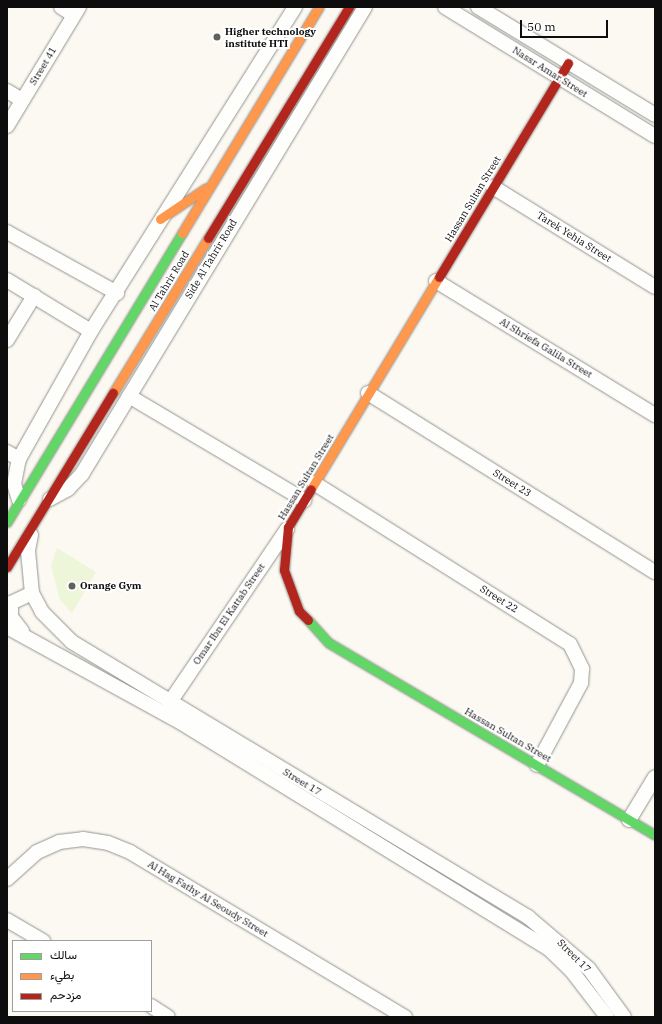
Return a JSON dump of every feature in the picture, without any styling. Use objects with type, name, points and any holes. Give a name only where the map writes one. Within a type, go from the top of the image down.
[{"type":"street","points":[[61,7],[77,11]]},
{"type":"street","points":[[19,500],[14,484],[13,456],[91,331],[117,293],[160,219],[295,7]]},
{"type":"street","points":[[306,7],[307,26]]},
{"type":"street","name":"Al Tahrir Road","points":[[7,522],[319,7]]},
{"type":"street","name":"Al Tahrir Road","points":[[7,567],[349,7]]},
{"type":"street","name":"Side Al Tahrir Road","points":[[48,500],[68,488],[82,474],[212,256],[365,7]]},
{"type":"street","name":"Nassr Amar Street","points":[[445,7],[655,136]]},
{"type":"street","name":"Nassr Amar Street","points":[[478,7],[655,115]]},
{"type":"street","name":"Street 41","points":[[7,126],[77,11]]},
{"type":"street","points":[[326,44],[352,29]]},
{"type":"street","name":"Hassan Sultan Street","points":[[568,63],[288,527],[284,548],[289,592],[312,629],[329,643],[655,835]]},
{"type":"street","points":[[7,91],[22,100]]},
{"type":"street","points":[[160,219],[211,185]]},
{"type":"street","name":"Tarek Yehia Street","points":[[493,186],[655,287]]},
{"type":"street","points":[[212,256],[214,228]]},
{"type":"street","points":[[7,232],[117,293]]},
{"type":"street","points":[[7,280],[91,331]]},
{"type":"street","name":"Al Shriefa Galila Street","points":[[436,281],[655,415]]},
{"type":"street","points":[[7,340],[34,296]]},
{"type":"street","points":[[115,344],[124,350],[139,350]]},
{"type":"street","points":[[92,381],[107,380],[116,389]]},
{"type":"street","name":"Street 23","points":[[368,393],[655,572]]},
{"type":"street","points":[[128,396],[304,500]]},
{"type":"street","name":"Street 22","points":[[314,483],[570,644],[582,669],[581,684],[537,765]]},
{"type":"street","name":"Street 17","points":[[33,524],[28,551],[32,593],[42,612],[72,642],[528,917],[589,969],[624,1017]]},
{"type":"street","name":"Omar Ibn El Kattab Street","points":[[170,702],[288,527]]},
{"type":"street","points":[[24,634],[14,622],[9,609],[15,599],[32,593]]},
{"type":"street","name":"Street 17","points":[[7,627],[24,634],[180,722],[548,948],[571,970],[607,1017]]},
{"type":"street","points":[[629,820],[655,777]]},
{"type":"street","name":"Al Hag Fathy Al Seoudy Street","points":[[7,879],[37,852],[59,842],[84,839],[108,843],[130,852],[405,1017]]},
{"type":"street","points":[[7,920],[40,940]]},
{"type":"street","points":[[152,1007],[168,1017]]},
{"type":"green space","name":"Orange Gym","points":[[57,548],[96,572],[72,613],[60,600],[51,566]]},
{"type":"traffic: fast","points":[[7,522],[182,233]]},
{"type":"traffic: fast","points":[[308,620],[329,643],[655,835]]},
{"type":"traffic: slow","points":[[182,233],[319,7]]},
{"type":"traffic: slow","points":[[160,219],[206,188]]},
{"type":"traffic: slow","points":[[113,393],[208,238]]},
{"type":"traffic: slow","points":[[311,489],[439,277]]},
{"type":"traffic: jam","points":[[208,238],[349,7]]},
{"type":"traffic: jam","points":[[439,277],[568,63]]},
{"type":"traffic: jam","points":[[7,567],[113,393]]},
{"type":"traffic: jam","points":[[308,620],[299,611],[284,570],[288,527],[311,489]]},
{"type":"place","name":"Higher technology institute HTI","points":[[217,37]]},
{"type":"place","name":"Orange Gym","points":[[72,586]]}]
